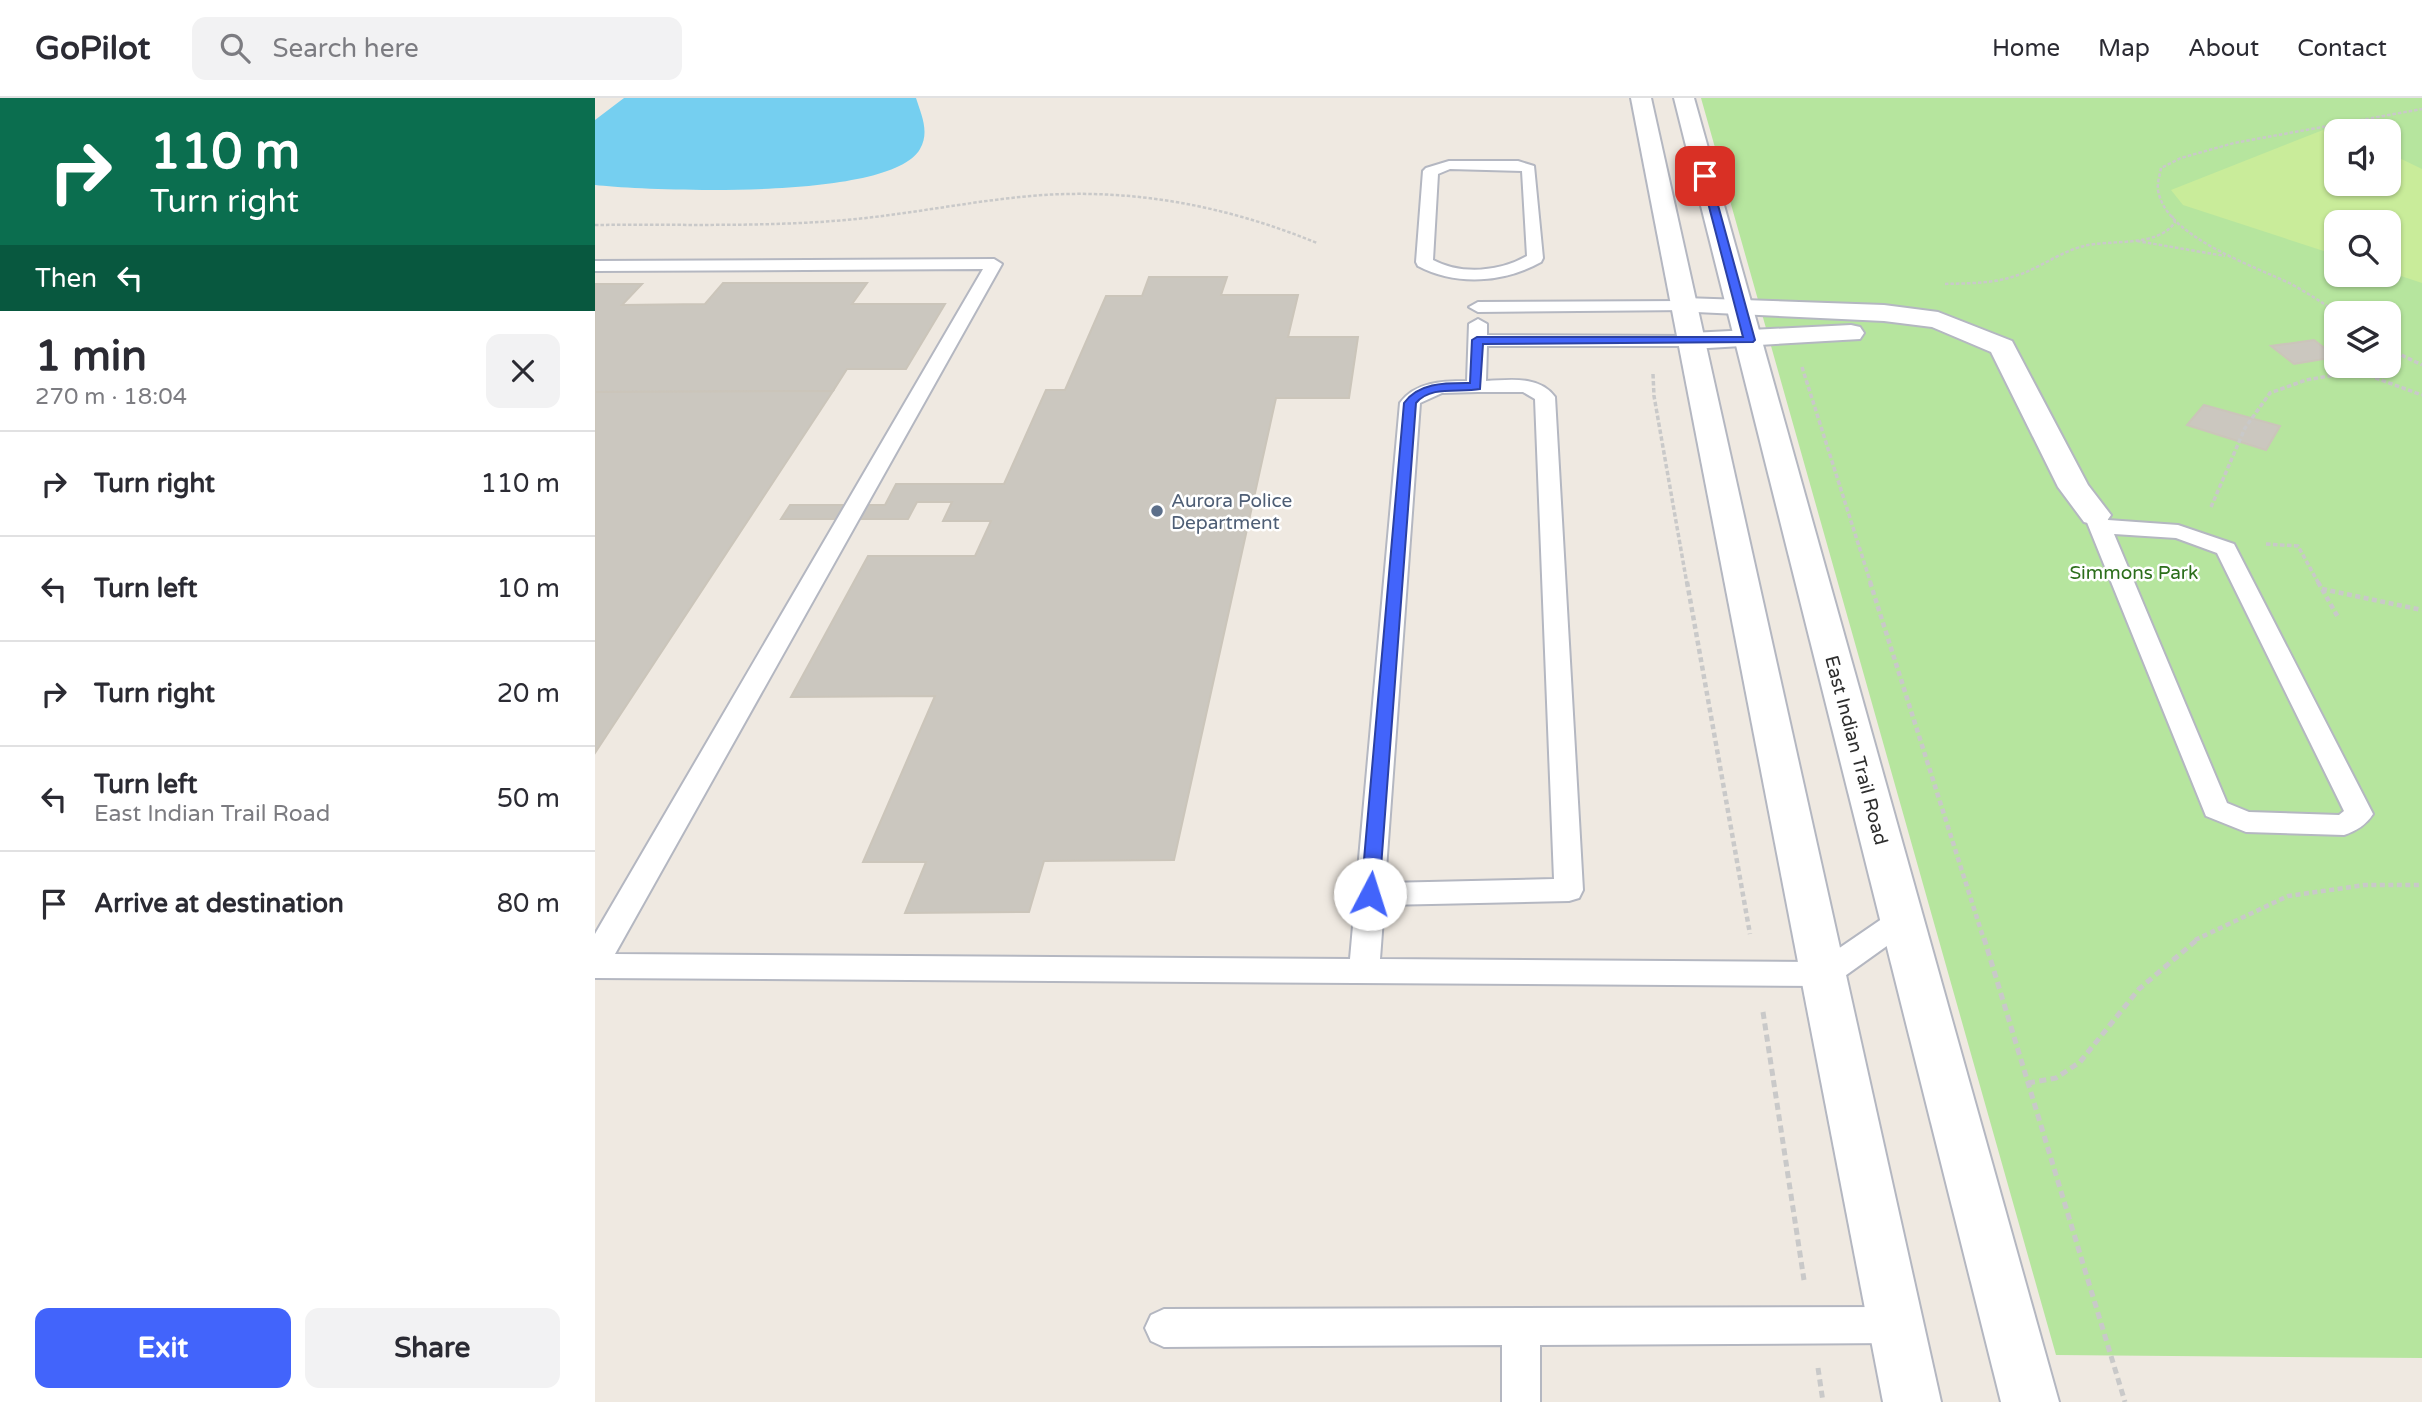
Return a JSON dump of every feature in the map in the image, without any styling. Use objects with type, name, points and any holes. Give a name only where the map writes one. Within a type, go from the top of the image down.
[{"type":"main road","points":[[1640,98],[1912,1402]]},
{"type":"main road","name":"East Indian Trail Road","points":[[1684,98],[2030,1402]]},
{"type":"main road","points":[[1688,324],[1745,324],[1884,313],[1938,320],[2002,347],[2074,487],[2098,521]]},
{"type":"main road","points":[[1688,324],[1745,324],[1792,337],[1856,332],[1907,336],[2013,369]]},
{"type":"lane","points":[[1449,165],[1518,165],[1528,169],[1535,258],[1517,270],[1480,273],[1441,271],[1424,262],[1431,171],[1449,165]]},
{"type":"lane","points":[[595,266],[993,264],[595,963],[1824,974],[1902,920]]},
{"type":"lane","points":[[1476,387],[1480,273]]},
{"type":"lane","points":[[1478,307],[1688,324]]},
{"type":"lane","points":[[1477,340],[1649,341],[1688,324]]},
{"type":"lane","points":[[1364,971],[1370,894],[1410,403],[1415,396],[1440,387],[1525,386],[1545,397],[1569,890],[1370,894]]},
{"type":"lane","points":[[2098,521],[2181,530],[2227,549],[2359,814],[2344,825],[2270,823],[2246,822],[2216,809],[2098,521]]},
{"type":"lane","points":[[1164,1328],[1896,1325]]},
{"type":"lane","points":[[1521,1326],[1521,1402]]},
{"type":"path","points":[[2324,304],[2293,285],[2206,244],[2170,212],[2160,199],[2156,180],[2161,168],[2181,158],[2234,143],[2422,109]]},
{"type":"path","points":[[595,225],[834,221],[992,200],[1084,193],[1175,200],[1224,210],[1273,224],[1317,243]]},
{"type":"path","points":[[1939,283],[1998,280],[2017,276],[2076,248],[2132,240],[2169,231],[2175,222],[2170,212]]},
{"type":"path","points":[[2132,240],[2233,257]]},
{"type":"path","points":[[1792,337],[1982,929],[2125,1402]]},
{"type":"path","points":[[1649,341],[1654,396],[1734,833],[1811,1325]]},
{"type":"path","points":[[2401,355],[2422,365]]},
{"type":"path","points":[[2209,512],[2257,408],[2269,394],[2286,385],[2324,377]]},
{"type":"path","points":[[2378,378],[2422,395]]},
{"type":"path","points":[[2256,544],[2298,546],[2339,620]]},
{"type":"path","points":[[2322,589],[2422,610]]},
{"type":"path","points":[[2028,1083],[2056,1078],[2080,1062],[2139,989],[2193,941],[2288,896],[2365,886],[2422,885]]},
{"type":"green space","name":"Simmons Park","points":[[1701,98],[2422,98],[2422,1358],[2056,1355]]},
{"type":"green space","points":[[2323,130],[2324,196],[2401,196],[2401,159],[2422,169],[2422,283],[2401,276],[2401,210],[2324,210],[2324,251],[2183,205],[2171,190]]},
{"type":"water","points":[[624,98],[916,98],[924,123],[924,136],[920,149],[900,166],[865,177],[819,185],[715,190],[595,185],[595,120]]},
{"type":"building","points":[[1149,277],[1227,277],[1221,295],[1298,295],[1288,337],[1358,337],[1349,398],[1276,398],[1174,860],[1044,861],[1029,912],[905,913],[926,862],[863,862],[935,696],[791,697],[868,556],[975,556],[991,521],[943,521],[952,502],[917,502],[908,519],[781,519],[790,505],[885,505],[896,484],[1004,484],[1046,390],[1065,390],[1106,296],[1142,296]]},
{"type":"building","points":[[723,283],[867,283],[852,304],[945,304],[906,369],[847,369],[833,391],[595,392],[595,284],[642,284],[622,305],[705,304]]},
{"type":"building","points":[[2314,340],[2324,348],[2324,359],[2294,364],[2271,346]]},
{"type":"building","points":[[833,391],[595,753],[595,392]]},
{"type":"building","points":[[2204,405],[2280,426],[2266,450],[2187,425]]},
{"type":"place","name":"Aurora Police Department","points":[[1157,511]]},
{"type":"route","points":[[1370,894],[1410,403],[1415,396],[1440,387],[1476,387],[1477,340],[1749,340],[1705,176]]}]
